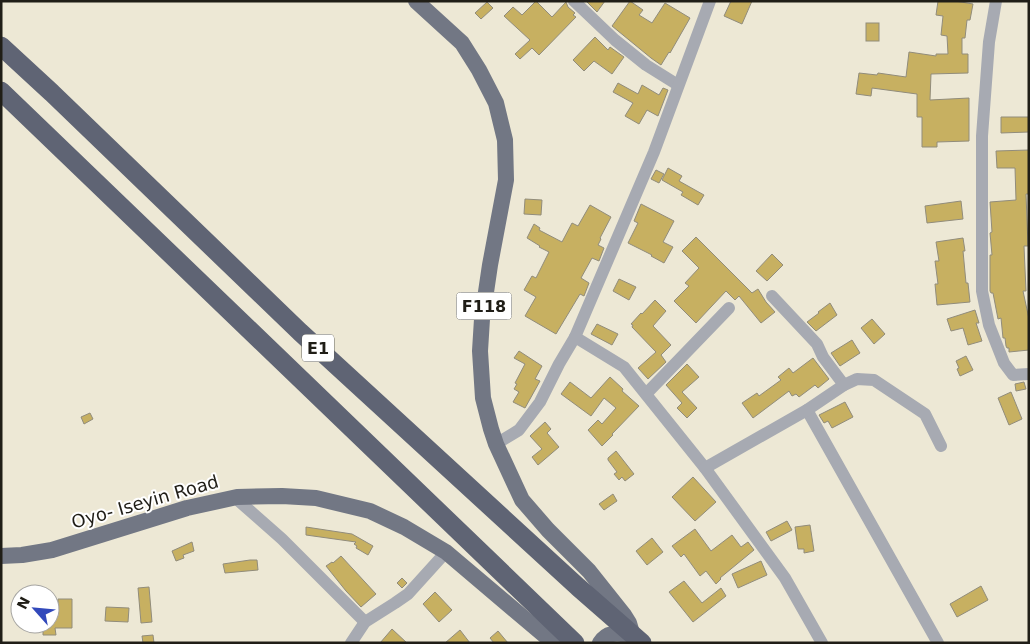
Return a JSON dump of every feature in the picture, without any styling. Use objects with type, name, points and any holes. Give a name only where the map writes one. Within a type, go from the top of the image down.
[{"type":"highway","name":"E1","points":[[1,46],[300,332],[578,587],[621,633]]},
{"type":"highway","name":"E1","points":[[1,90],[575,643]]},
{"type":"main road","name":"F118","points":[[416,1],[462,43],[496,103],[505,140],[506,180],[483,310],[480,351],[483,398],[491,429],[522,500],[548,530],[589,571],[621,633]]},
{"type":"main road","name":"Oyo- Iseyin Road","points":[[1,556],[52,550],[187,508],[236,497],[282,496],[316,498],[370,511],[446,552],[556,643]]},
{"type":"street","points":[[574,1],[615,40],[646,65],[678,85]]},
{"type":"street","points":[[496,444],[519,430],[540,402],[575,337],[654,152],[710,1]]},
{"type":"street","points":[[996,1],[989,42],[982,136],[982,291],[989,325],[1004,363],[1013,375],[1029,374]]},
{"type":"street","points":[[772,296],[817,344],[822,357],[844,385]]},
{"type":"street","points":[[646,394],[729,308]]},
{"type":"street","points":[[575,337],[624,367],[646,394],[705,468],[785,578],[822,643]]},
{"type":"street","points":[[705,468],[857,379],[874,380],[925,414],[941,446]]},
{"type":"street","points":[[807,410],[938,643]]},
{"type":"street","points":[[240,502],[282,539],[365,622]]},
{"type":"street","points":[[351,643],[365,622],[408,594],[446,552]]},
{"type":"building","points":[[536,1],[552,17],[566,2],[576,17],[539,55],[532,48],[520,59],[515,54],[530,40],[504,16],[513,7],[522,15]]},
{"type":"building","points":[[586,1],[605,1],[597,12]]},
{"type":"building","points":[[630,1],[643,10],[639,15],[652,23],[665,3],[690,18],[661,65],[612,26]]},
{"type":"building","points":[[731,1],[752,1],[742,24],[724,16]]},
{"type":"building","points":[[938,1],[973,4],[970,20],[967,20],[965,38],[962,38],[962,54],[968,54],[968,73],[931,74],[930,100],[969,98],[969,141],[937,142],[937,147],[922,147],[922,117],[917,117],[917,94],[872,88],[871,96],[856,94],[859,73],[877,75],[878,73],[906,77],[909,52],[936,56],[936,54],[948,54],[947,36],[941,35],[943,16],[936,15]]},
{"type":"building","points":[[487,2],[493,8],[481,19],[475,13]]},
{"type":"building","points":[[866,23],[879,23],[879,41],[866,41]]},
{"type":"building","points":[[595,37],[608,50],[610,47],[624,57],[612,74],[594,61],[584,71],[573,60]]},
{"type":"building","points":[[618,83],[638,94],[642,85],[659,95],[663,88],[668,90],[658,116],[647,110],[639,124],[625,116],[633,103],[613,92]]},
{"type":"building","points":[[1001,117],[1029,117],[1029,132],[1001,133]]},
{"type":"building","points":[[1029,150],[1029,194],[1026,194],[1028,246],[1024,246],[1026,291],[1023,291],[1029,319],[1029,350],[1009,352],[1005,338],[1003,338],[1001,318],[998,319],[993,293],[990,291],[990,255],[992,255],[990,233],[992,232],[990,202],[1016,200],[1015,168],[997,168],[996,151]]},
{"type":"building","points":[[668,168],[682,176],[679,181],[704,195],[698,205],[681,195],[683,192],[662,180]]},
{"type":"building","points":[[656,170],[664,174],[659,183],[651,179]]},
{"type":"building","points":[[525,199],[542,200],[541,215],[524,214]]},
{"type":"building","points":[[961,201],[963,219],[927,223],[925,206]]},
{"type":"building","points":[[641,204],[674,221],[663,242],[673,247],[664,263],[628,243],[638,223],[634,221]]},
{"type":"building","points":[[590,205],[611,217],[598,245],[604,248],[599,261],[592,258],[581,278],[589,283],[584,296],[580,294],[556,334],[525,316],[536,297],[524,290],[532,276],[536,278],[549,252],[527,238],[534,224],[540,228],[539,230],[562,242],[572,223],[578,226]]},
{"type":"building","points":[[696,237],[752,293],[758,289],[775,312],[761,323],[739,296],[735,300],[726,291],[696,323],[674,301],[689,286],[685,283],[699,268],[682,251]]},
{"type":"building","points":[[963,238],[966,283],[968,283],[970,302],[937,305],[935,284],[938,284],[935,261],[939,261],[936,242]]},
{"type":"building","points":[[772,254],[783,265],[767,281],[756,271]]},
{"type":"building","points":[[619,279],[636,287],[629,300],[613,291]]},
{"type":"building","points":[[655,300],[666,311],[653,326],[671,345],[661,355],[666,362],[648,379],[638,368],[656,352],[631,324]]},
{"type":"building","points":[[830,303],[837,315],[816,331],[807,322]]},
{"type":"building","points":[[975,310],[979,323],[976,323],[982,341],[968,345],[963,328],[951,331],[947,319]]},
{"type":"building","points":[[872,319],[885,334],[874,344],[861,328]]},
{"type":"building","points":[[597,324],[618,334],[612,345],[591,334]]},
{"type":"building","points":[[852,340],[860,353],[840,366],[831,353]]},
{"type":"building","points":[[519,351],[542,366],[535,379],[540,381],[525,408],[513,402],[519,392],[514,389],[517,384],[515,383],[525,364],[514,358]]},
{"type":"building","points":[[966,356],[973,370],[960,376],[956,361]]},
{"type":"building","points":[[813,358],[829,379],[818,388],[815,385],[799,397],[796,394],[792,396],[789,391],[753,418],[742,403],[757,393],[759,396],[781,380],[778,377],[789,368],[793,373]]},
{"type":"building","points":[[687,364],[699,377],[682,392],[697,408],[687,418],[677,408],[682,403],[666,385]]},
{"type":"building","points":[[610,377],[639,406],[602,446],[588,430],[598,420],[602,424],[616,408],[604,398],[591,416],[561,394],[570,382],[591,398]]},
{"type":"building","points":[[1024,382],[1026,389],[1016,391],[1015,384]]},
{"type":"building","points":[[1011,392],[1022,419],[1009,425],[998,398]]},
{"type":"building","points":[[845,402],[853,417],[832,428],[828,421],[824,423],[819,415]]},
{"type":"building","points":[[90,413],[93,419],[84,424],[81,417]]},
{"type":"building","points":[[545,422],[551,429],[547,433],[559,447],[538,465],[532,457],[542,449],[530,436]]},
{"type":"building","points":[[616,451],[634,474],[625,481],[622,477],[619,480],[614,474],[617,472],[608,460]]},
{"type":"building","points":[[693,477],[716,502],[695,521],[672,497]]},
{"type":"building","points":[[613,494],[617,501],[604,510],[599,504]]},
{"type":"building","points":[[787,521],[792,530],[771,541],[766,532]]},
{"type":"building","points":[[810,525],[814,551],[804,553],[804,549],[798,549],[795,527]]},
{"type":"building","points":[[306,527],[352,534],[373,546],[368,555],[356,548],[357,546],[354,544],[356,542],[306,535]]},
{"type":"building","points":[[695,529],[711,551],[732,535],[741,547],[748,542],[754,550],[720,578],[716,584],[706,571],[700,576],[684,554],[681,557],[672,546]]},
{"type":"building","points":[[652,538],[663,552],[647,565],[636,551]]},
{"type":"building","points":[[192,542],[194,551],[183,555],[184,558],[176,561],[172,551]]},
{"type":"building","points":[[341,556],[376,594],[361,607],[326,566]]},
{"type":"building","points":[[257,560],[258,570],[225,573],[223,564]]},
{"type":"building","points":[[761,561],[767,575],[738,588],[732,574]]},
{"type":"building","points":[[402,578],[407,583],[402,588],[397,583]]},
{"type":"building","points":[[684,581],[702,603],[721,588],[726,596],[693,622],[669,592]]},
{"type":"building","points":[[981,586],[988,600],[957,617],[950,604]]},
{"type":"building","points":[[149,587],[152,622],[141,623],[138,588]]},
{"type":"building","points":[[435,592],[452,610],[439,622],[423,604]]},
{"type":"building","points":[[60,599],[72,599],[72,628],[60,628]]},
{"type":"building","points":[[106,607],[129,608],[128,622],[105,621]]},
{"type":"building","points":[[392,629],[407,643],[380,643]]},
{"type":"building","points":[[460,630],[470,643],[445,643]]},
{"type":"building","points":[[498,631],[508,643],[494,643],[490,638]]},
{"type":"building","points":[[153,635],[154,643],[143,643],[142,636]]}]
